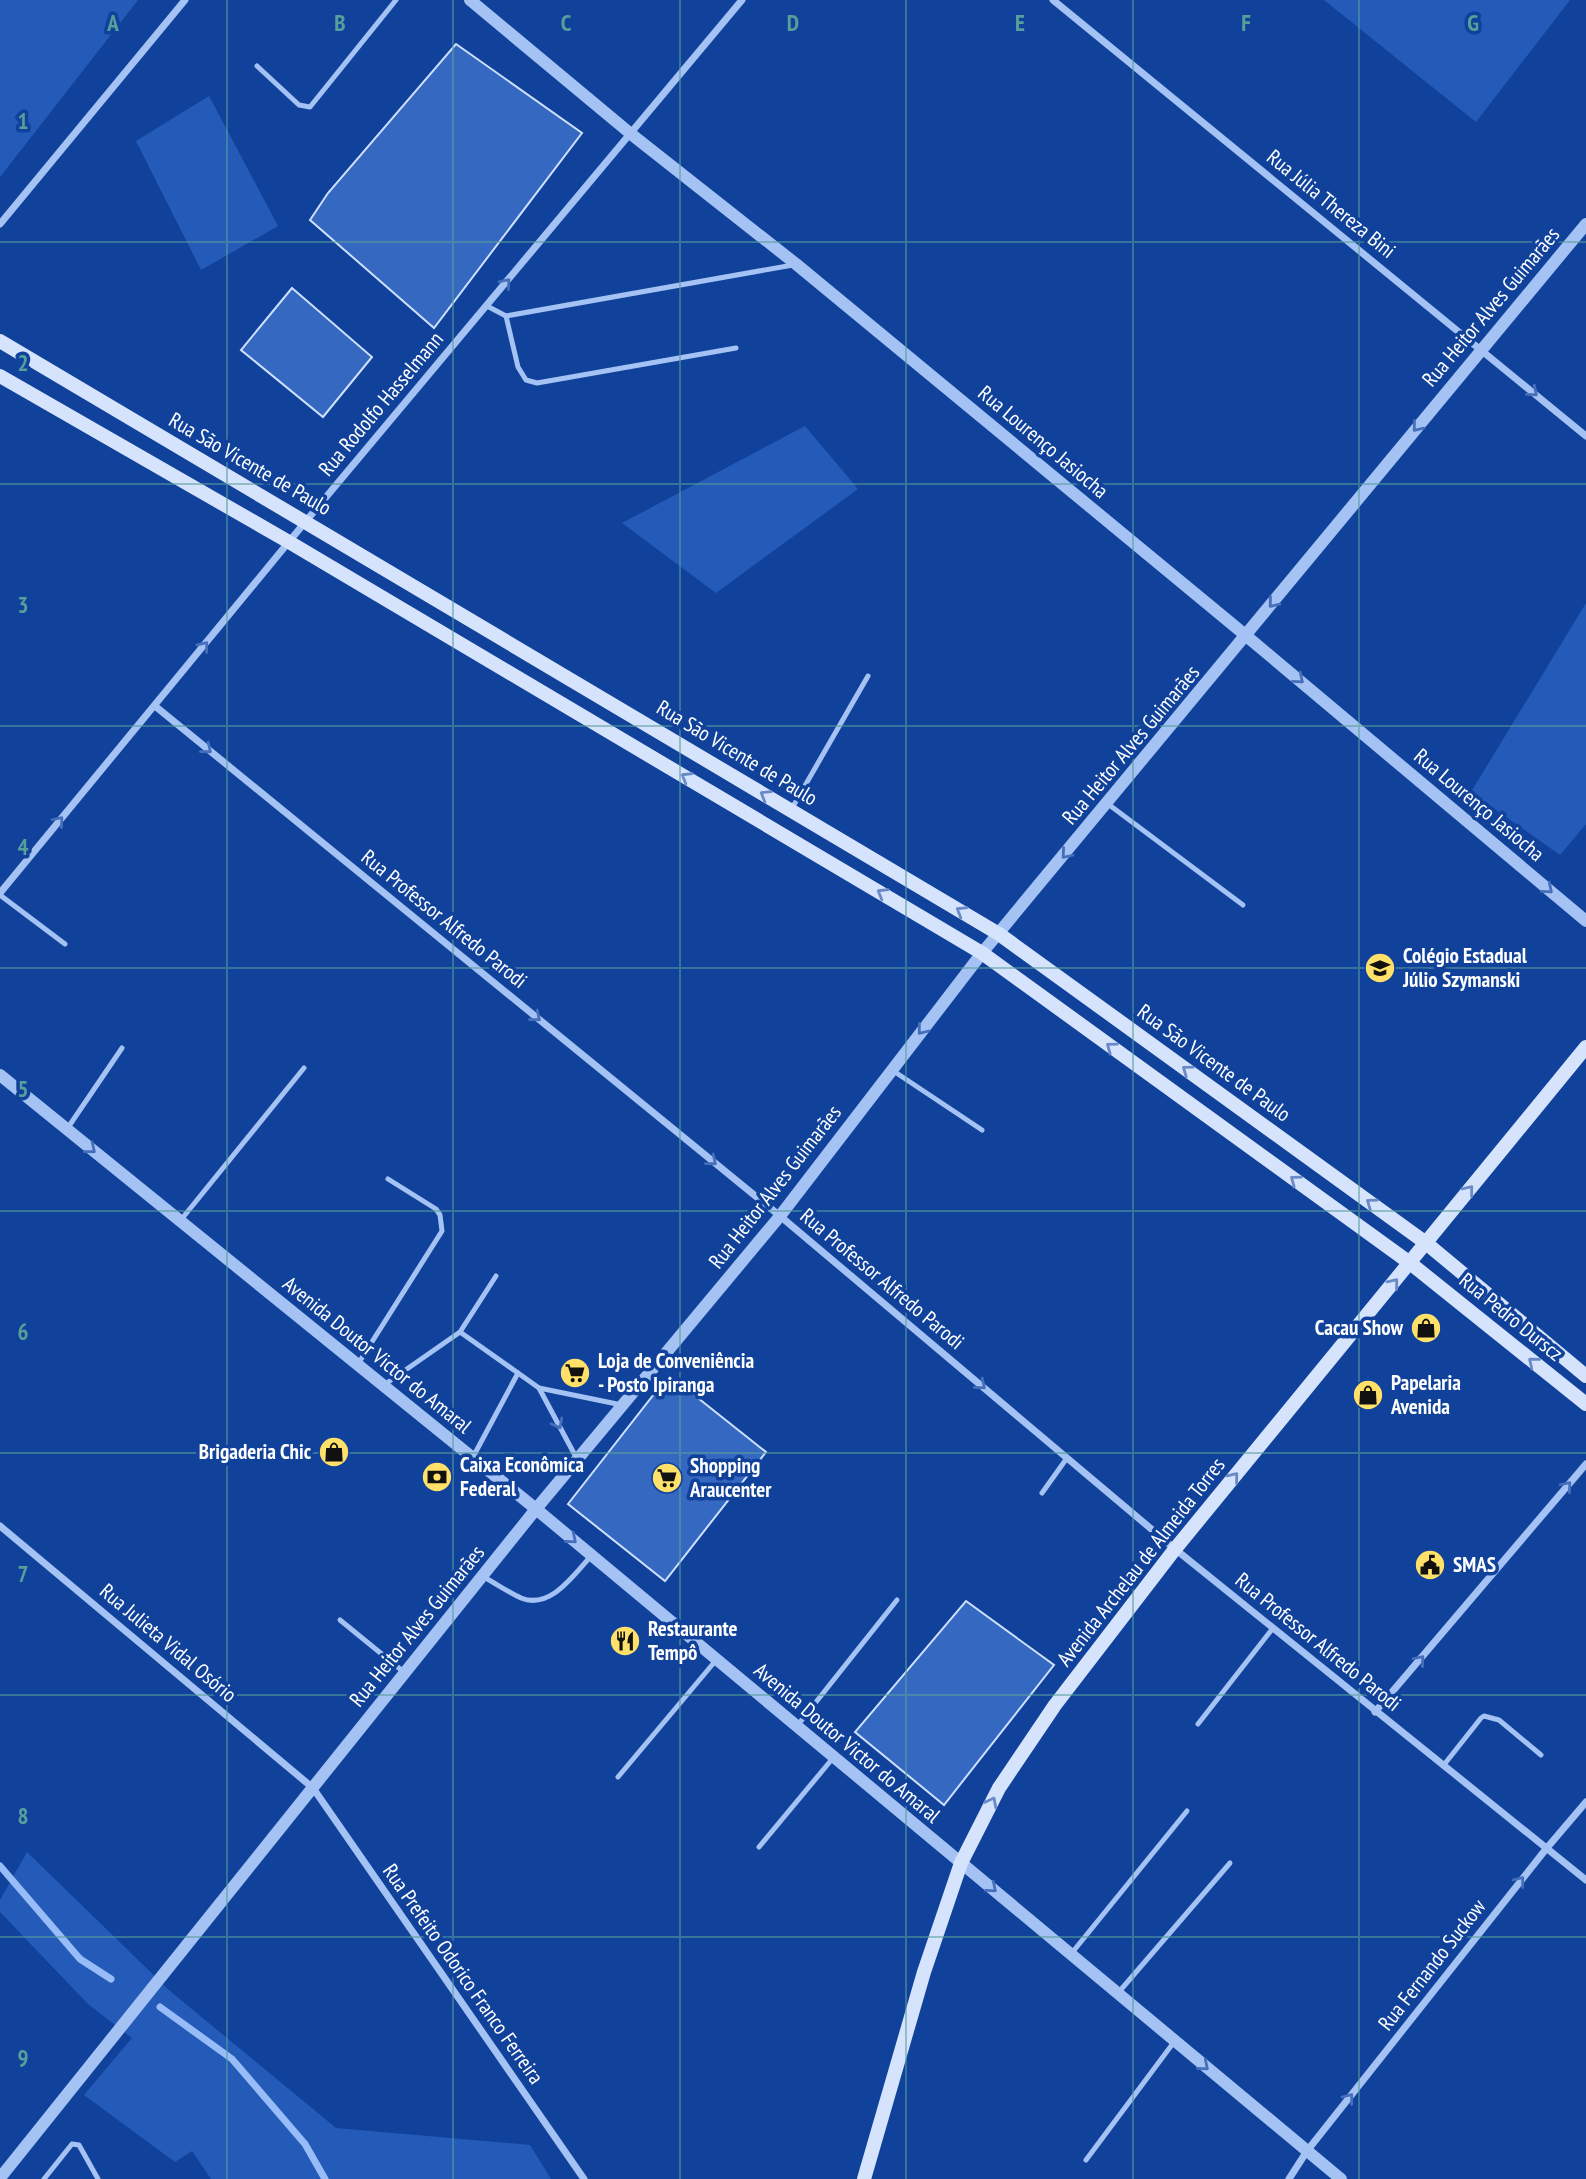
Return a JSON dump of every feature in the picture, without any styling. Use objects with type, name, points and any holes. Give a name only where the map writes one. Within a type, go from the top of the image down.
[{"type":"main road","name":"Rua São Vicente de Paulo","points":[[0,341],[999,934],[1426,1243]]},
{"type":"main road","points":[[0,376],[289,542],[982,953],[1410,1264]]},
{"type":"main road","name":"Avenida Archelau de Almeida Torres","points":[[864,2179],[924,1972],[961,1863],[999,1787],[1055,1705],[1175,1549],[1586,1047]]},
{"type":"main road","name":"Rua Pedro Durscz","points":[[1426,1243],[1586,1376]]},
{"type":"main road","name":"Rua Pedro Durscz","points":[[1410,1264],[1586,1404]]},
{"type":"street","points":[[0,224],[185,0]]},
{"type":"street","name":"Rua Lourenço Jasiocha","points":[[470,0],[631,135],[796,264],[1586,920]]},
{"type":"street","name":"Rua Rodolfo Hasselmann","points":[[0,894],[306,521],[742,0]]},
{"type":"street","name":"Rua Júlia Thereza Bini","points":[[1053,0],[1586,436]]},
{"type":"street","name":"Rua Heitor Alves Guimarães","points":[[0,2178],[536,1508],[780,1216],[982,953],[1586,224]]},
{"type":"street","name":"Rua Professor Alfredo Parodi","points":[[155,706],[780,1216],[1175,1549],[1586,1880]]},
{"type":"street","name":"Avenida Doutor Victor do Amaral","points":[[0,1075],[536,1508],[1341,2179]]},
{"type":"street","points":[[1376,1712],[1586,1464]]},
{"type":"street","name":"Rua Julieta Vidal Osório","points":[[0,1526],[313,1788]]},
{"type":"street","name":"Rua Prefeito Odorico Franco Ferreira","points":[[313,1788],[584,2179]]},
{"type":"street","name":"Rua Fernando Suckow","points":[[1289,2179],[1307,2151],[1586,1802]]},
{"type":"lane","points":[[257,66],[299,105],[310,107],[396,0]]},
{"type":"lane","points":[[486,306],[506,316],[796,264]]},
{"type":"lane","points":[[506,316],[518,368],[526,380],[537,383],[736,348]]},
{"type":"lane","points":[[791,810],[868,676]]},
{"type":"lane","points":[[1108,803],[1243,905]]},
{"type":"lane","points":[[0,894],[65,944]]},
{"type":"lane","points":[[67,1129],[122,1048]]},
{"type":"lane","points":[[180,1221],[304,1068]]},
{"type":"lane","points":[[892,1070],[982,1130]]},
{"type":"lane","points":[[358,1364],[442,1231],[440,1215],[436,1209],[388,1179]]},
{"type":"lane","points":[[383,1385],[460,1332],[496,1276]]},
{"type":"lane","points":[[460,1332],[540,1388],[622,1405]]},
{"type":"lane","points":[[472,1457],[518,1373]]},
{"type":"lane","points":[[540,1388],[577,1459]]},
{"type":"lane","points":[[1042,1493],[1067,1458]]},
{"type":"lane","points":[[482,1576],[523,1599],[542,1600],[559,1589],[592,1555]]},
{"type":"lane","points":[[797,1726],[897,1601]]},
{"type":"lane","points":[[340,1620],[405,1673]]},
{"type":"lane","points":[[1198,1724],[1273,1628]]},
{"type":"lane","points":[[618,1777],[717,1659]]},
{"type":"lane","points":[[1443,1766],[1485,1716],[1499,1720],[1541,1755]]},
{"type":"lane","points":[[759,1847],[834,1756]]},
{"type":"lane","points":[[1071,1954],[1188,1811]]},
{"type":"lane","points":[[1118,1993],[1230,1863]]},
{"type":"lane","points":[[1086,2160],[1175,2041]]},
{"type":"lane","points":[[44,2179],[72,2144],[79,2145],[98,2179]]},
{"type":"shaded area","points":[[0,0],[138,0],[0,177]]},
{"type":"shaded area","points":[[1324,0],[1570,0],[1476,122]]},
{"type":"shaded area","points":[[209,96],[278,226],[201,270],[136,141]]},
{"type":"shaded area","points":[[805,426],[858,489],[716,593],[622,523]]},
{"type":"shaded area","points":[[1586,603],[1586,824],[1560,855],[1471,792]]},
{"type":"shaded area","points":[[27,1852],[170,1991],[336,2128],[530,2145],[551,2179],[211,2179],[192,2151],[175,2162],[84,2095],[132,2038],[88,2004],[0,1912],[0,1900]]},
{"type":"building","points":[[456,44],[582,133],[434,328],[310,220],[328,193]]},
{"type":"building","points":[[292,288],[372,357],[323,417],[241,350]]},
{"type":"building","name":"Shopping Araucenter","points":[[669,1375],[766,1452],[665,1581],[568,1504]]},
{"type":"building","points":[[966,1601],[1054,1665],[944,1805],[855,1732]]},
{"type":"waterway","points":[[0,1866],[80,1959],[111,1979]]},
{"type":"waterway","points":[[160,2007],[232,2059],[305,2144],[325,2179]]},
{"type":"place","name":"Colégio Estadual Júlio Szymanski","points":[[1380,968]]},
{"type":"place","name":"Cacau Show","points":[[1426,1328]]},
{"type":"place","name":"Loja de Conveniência - Posto Ipiranga","points":[[575,1373]]},
{"type":"place","name":"Papelaria Avenida","points":[[1368,1395]]},
{"type":"place","name":"Brigaderia Chic","points":[[334,1452]]},
{"type":"place","name":"Caixa Econômica Federal","points":[[437,1477]]},
{"type":"place","name":"Shopping Araucenter","points":[[667,1478]]},
{"type":"place","name":"SMAS","points":[[1430,1565]]},
{"type":"place","name":"Restaurante Tempô","points":[[625,1641]]}]
